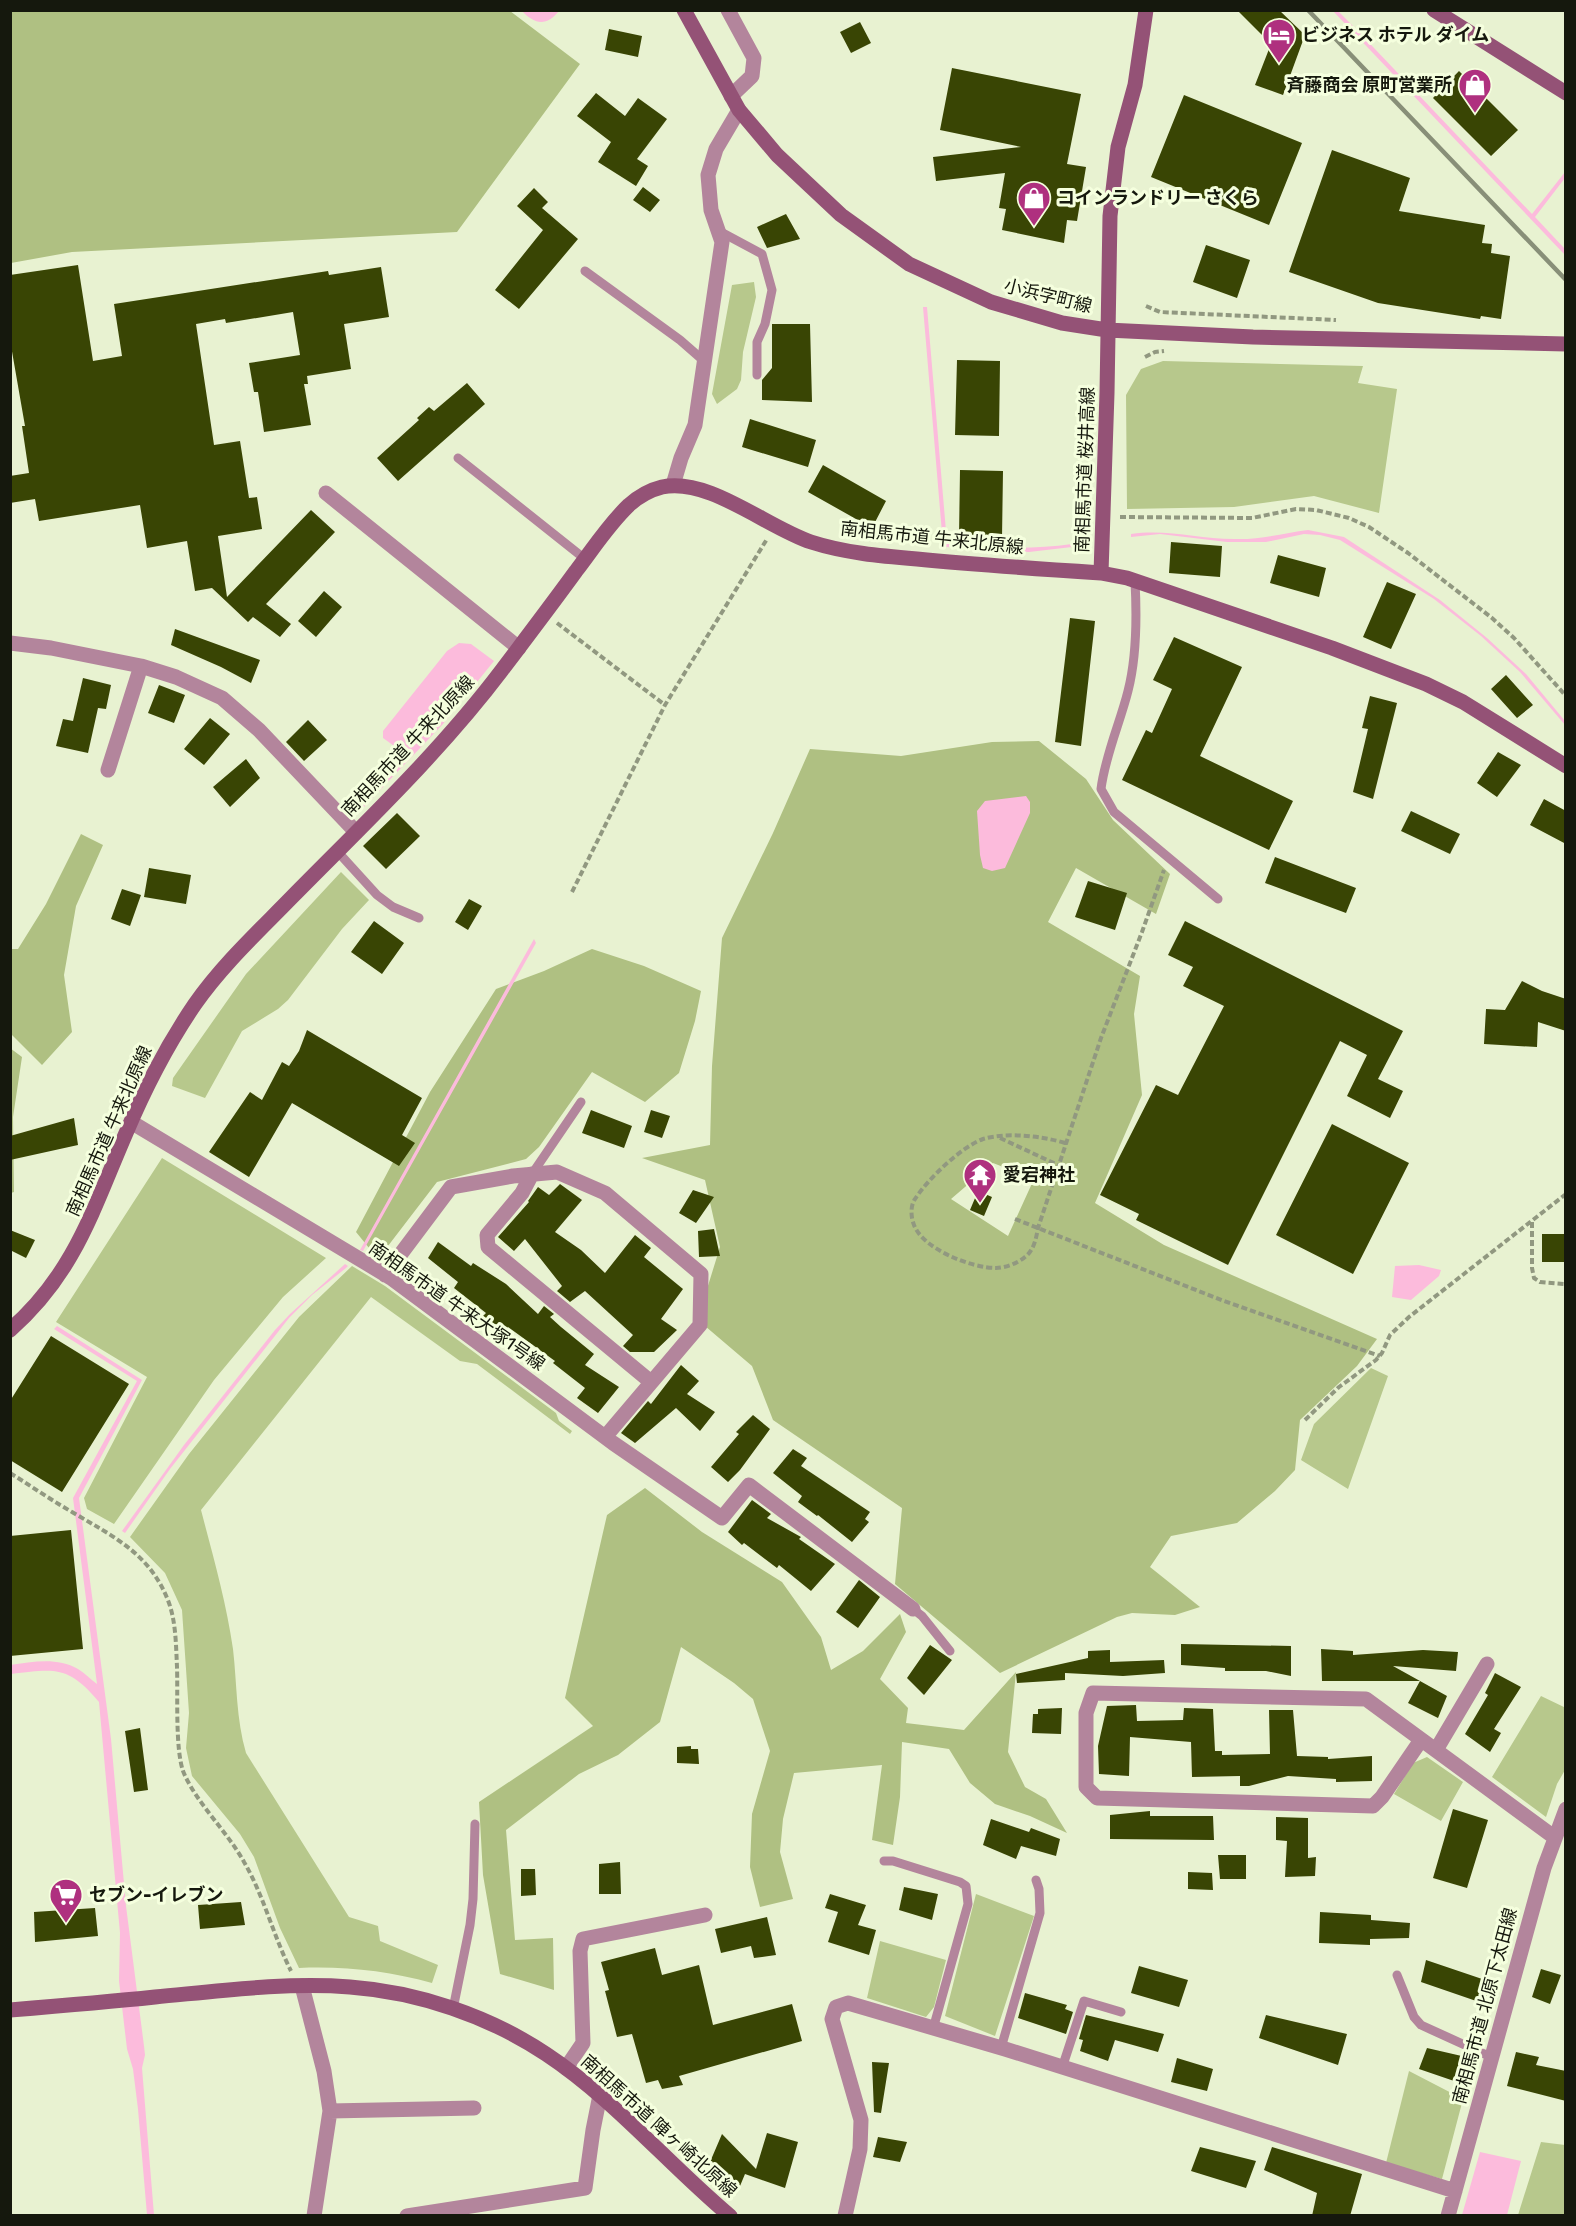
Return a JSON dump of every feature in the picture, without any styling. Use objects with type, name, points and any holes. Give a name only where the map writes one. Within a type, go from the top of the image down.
[{"type":"street","name":"小浜字町線","points":[[684,10],[735,103],[777,155],[841,215],[909,264],[991,302],[1062,323],[1107,330],[1253,337],[1566,344]]},
{"type":"street","points":[[673,485],[695,425],[722,242],[711,210],[708,175],[735,103],[752,76],[754,58],[728,10]]},
{"type":"street","name":"南相馬市道 桜井高線","points":[[1146,10],[1135,84],[1118,147],[1108,247],[1104,518],[1101,573],[1136,581],[1332,648],[1425,684],[1463,702],[1566,766]]},
{"type":"street","points":[[1434,10],[1566,93]]},
{"type":"street","name":"南相馬市道 牛来北原線","points":[[10,1330],[52,1287],[75,1252],[130,1122],[161,1059],[197,1002],[244,946],[458,725],[519,648],[608,528],[629,505],[642,495],[673,485],[705,490],[775,526],[823,546],[868,554],[967,564],[1101,573]]},
{"type":"street","points":[[326,493],[519,648]]},
{"type":"street","points":[[10,643],[51,648],[141,666],[222,698],[259,730],[356,831]]},
{"type":"street","points":[[108,770],[141,666]]},
{"type":"street","name":"南相馬市道 牛来大塚1号線","points":[[130,1122],[384,1275],[605,1437],[722,1518],[749,1485],[913,1609]]},
{"type":"street","points":[[384,1275],[451,1187],[464,1183],[557,1172],[605,1193],[702,1274],[700,1325],[605,1437]]},
{"type":"street","points":[[532,1174],[522,1193],[487,1235],[488,1247],[651,1382]]},
{"type":"street","points":[[1436,1750],[1487,1664]]},
{"type":"street","points":[[1421,1740],[1373,1806],[1097,1798],[1086,1787],[1086,1713],[1093,1693],[1366,1699],[1554,1837]]},
{"type":"street","name":"南相馬市道 北原下太田線","points":[[1448,2216],[1528,1923],[1554,1837],[1566,1809]]},
{"type":"street","points":[[566,2068],[583,2043],[580,1951],[583,1939],[705,1916]]},
{"type":"street","points":[[302,1986],[324,2071],[330,2111],[314,2216]]},
{"type":"street","name":"南相馬市道 陣ヶ崎北原線","points":[[10,2010],[227,1990],[302,1986],[348,1986],[378,1990],[453,2008],[518,2037],[566,2068],[600,2095],[716,2210],[730,2216]]},
{"type":"street","points":[[845,2216],[861,2140],[861,2121],[832,2012],[840,2004],[855,2003],[1455,2191]]},
{"type":"street","points":[[407,2216],[508,2208],[585,2188],[600,2095]]},
{"type":"street","points":[[330,2111],[474,2108]]},
{"type":"lane","points":[[719,231],[762,254],[772,290],[770,305],[757,342],[757,375]]},
{"type":"lane","points":[[585,271],[680,340],[704,361]]},
{"type":"lane","points":[[458,458],[585,559]]},
{"type":"lane","points":[[1136,581],[1133,668],[1101,789],[1114,812],[1218,899]]},
{"type":"lane","points":[[337,851],[377,895],[393,907],[419,918]]},
{"type":"lane","points":[[532,1174],[581,1102]]},
{"type":"lane","points":[[913,1609],[922,1616],[950,1651]]},
{"type":"lane","points":[[453,2008],[470,1925],[475,1824]]},
{"type":"lane","points":[[884,1861],[893,1861],[960,1882],[966,1886],[968,1904],[933,2029]]},
{"type":"lane","points":[[1001,2048],[1040,1913],[1039,1889],[1036,1880]]},
{"type":"lane","points":[[1397,1975],[1414,2017],[1421,2025],[1491,2057]]},
{"type":"lane","points":[[1062,2068],[1084,2001],[1121,2012]]},
{"type":"path","points":[[1146,306],[1160,312],[1252,316]]},
{"type":"path","points":[[1104,518],[1252,518],[1296,509],[1316,510],[1349,518],[1369,527],[1408,553],[1492,618],[1514,638],[1566,696]]},
{"type":"path","points":[[572,892],[665,705],[775,526]]},
{"type":"path","points":[[544,613],[665,705]]},
{"type":"path","points":[[1065,1143],[1046,1137],[984,1139],[962,1150],[914,1200],[911,1214],[918,1235],[937,1250],[969,1263],[995,1269],[1007,1267],[1025,1257],[1035,1243],[1065,1143],[1101,1038],[1159,886],[1163,872],[1164,852]]},
{"type":"path","points":[[999,1138],[1058,1165]]},
{"type":"path","points":[[1305,1420],[1340,1387],[1380,1356],[1392,1331],[1566,1194]]},
{"type":"path","points":[[1016,1219],[1257,1313],[1380,1356]]},
{"type":"path","points":[[1532,1221],[1534,1278],[1540,1282],[1564,1284]]},
{"type":"path","points":[[10,1473],[132,1549],[154,1574],[173,1616],[179,1746],[184,1772],[200,1799],[244,1861],[290,1969],[302,1986]]},
{"type":"green space","points":[[11,10],[510,11],[580,64],[457,232],[72,252],[11,263]]},
{"type":"green space","points":[[754,282],[756,297],[743,352],[741,380],[737,389],[717,404],[712,394],[732,285]]},
{"type":"green space","points":[[1163,361],[1363,366],[1358,383],[1397,389],[1379,513],[1314,496],[1234,507],[1127,509],[1126,395],[1141,369]]},
{"type":"green space","points":[[1039,741],[1086,779],[1113,820],[1170,874],[1156,914],[1076,868],[1048,922],[1140,976],[1134,1014],[1142,1095],[1095,1203],[1164,1245],[1377,1339],[1357,1366],[1300,1420],[1295,1470],[1275,1491],[1237,1523],[1171,1536],[1150,1567],[1200,1607],[1175,1615],[1132,1613],[1117,1617],[1000,1673],[895,1584],[902,1508],[773,1420],[752,1366],[705,1326],[707,1289],[720,1247],[705,1180],[642,1158],[710,1145],[712,1066],[722,938],[773,833],[810,749],[901,756],[992,742]],"holes":[[[993,1163],[1034,1179],[1008,1236],[951,1199]]]},
{"type":"green space","points":[[81,834],[103,845],[76,906],[64,975],[72,1032],[42,1065],[11,1034],[11,949],[18,949],[46,904]]},
{"type":"green space","points":[[341,872],[369,900],[342,929],[288,1000],[278,1009],[242,1031],[205,1098],[172,1086],[173,1078],[246,974]]},
{"type":"green space","points":[[592,949],[644,966],[701,991],[695,1021],[679,1073],[645,1102],[592,1072],[539,1147],[526,1159],[437,1182],[378,1259],[356,1232],[430,1092],[496,989],[544,971]]},
{"type":"green space","points":[[10,1048],[22,1057],[13,1117],[14,1192],[11,1193]]},
{"type":"green space","points":[[162,1158],[326,1258],[283,1297],[214,1380],[114,1524],[87,1509],[84,1498],[147,1377],[56,1322]]},
{"type":"green space","points":[[352,1266],[385,1286],[556,1413],[559,1421],[572,1431],[570,1434],[477,1364],[460,1361],[371,1297],[201,1510],[230,1631],[239,1714],[246,1753],[349,1917],[378,1926],[380,1941],[438,1965],[432,1983],[366,1970],[299,1968],[280,1928],[254,1857],[240,1834],[192,1776],[186,1748],[189,1713],[182,1610],[165,1573],[130,1537],[189,1454],[299,1317]]},
{"type":"green space","points":[[1371,1368],[1388,1376],[1348,1489],[1301,1460],[1314,1424]]},
{"type":"green space","points":[[645,1488],[702,1532],[782,1582],[821,1637],[831,1670],[863,1651],[900,1614],[906,1632],[880,1679],[908,1708],[906,1723],[964,1730],[1016,1672],[1008,1752],[1025,1787],[1046,1799],[1067,1833],[1030,1816],[995,1804],[970,1783],[949,1749],[902,1742],[900,1797],[893,1845],[872,1840],[882,1765],[794,1773],[783,1819],[780,1852],[793,1899],[760,1907],[750,1867],[752,1814],[770,1751],[753,1699],[734,1683],[681,1647],[660,1722],[618,1755],[579,1774],[506,1830],[515,1940],[553,1938],[554,1990],[500,1974],[483,1875],[479,1802],[593,1726],[565,1698],[607,1515]]},
{"type":"green space","points":[[1541,1696],[1566,1708],[1565,1770],[1557,1784],[1546,1817],[1492,1777]]},
{"type":"green space","points":[[1427,1757],[1463,1782],[1441,1821],[1394,1794],[1413,1763]]},
{"type":"green space","points":[[976,1894],[1034,1916],[995,2036],[945,2016]]},
{"type":"green space","points":[[880,1941],[946,1960],[934,2007],[926,2017],[867,1998]]},
{"type":"green space","points":[[1409,2071],[1463,2099],[1442,2179],[1386,2163]]},
{"type":"green space","points":[[1541,2142],[1565,2145],[1565,2215],[1518,2215]]},
{"type":"shaded area","points":[[522,11],[559,11],[550,19],[541,22],[532,19]]},
{"type":"shaded area","points":[[1333,11],[1338,11],[1355,28],[1532,214],[1565,172],[1565,178],[1535,217],[1565,249],[1565,255]]},
{"type":"shaded area","points":[[923,307],[927,307],[947,543],[1010,548],[1072,544],[1072,547],[1029,552],[943,545]]},
{"type":"shaded area","points":[[1308,530],[1344,537],[1440,600],[1487,638],[1526,674],[1565,721],[1565,725],[1520,672],[1481,636],[1434,599],[1340,540],[1304,534],[1266,542],[1227,542],[1160,534],[1131,537],[1131,534],[1170,533],[1221,539],[1244,539]]},
{"type":"shaded area","points":[[459,643],[471,644],[494,661],[443,724],[361,810],[357,806],[362,792],[371,783],[386,778],[396,756],[404,753],[383,738],[383,731],[447,651]]},
{"type":"shaded area","points":[[1026,796],[1030,802],[1030,813],[1005,868],[992,871],[983,868],[977,811],[985,801]]},
{"type":"shaded area","points":[[534,939],[536,943],[363,1251],[360,1250]]},
{"type":"shaded area","points":[[345,1264],[348,1266],[312,1295],[289,1318],[170,1469],[125,1533],[122,1531],[184,1445],[275,1330],[290,1314]]},
{"type":"shaded area","points":[[1419,1265],[1441,1270],[1439,1276],[1411,1300],[1392,1297],[1395,1266]]},
{"type":"shaded area","points":[[57,1326],[142,1380],[79,1498],[111,1739],[126,1906],[145,2055],[142,2068],[154,2215],[147,2215],[138,2109],[133,2069],[127,2049],[119,1981],[120,1933],[99,1702],[78,1681],[60,1672],[39,1671],[11,1674],[10,1665],[45,1661],[62,1663],[78,1669],[97,1684],[73,1498],[137,1381],[54,1329]]},
{"type":"shaded area","points":[[1480,2152],[1521,2161],[1507,2215],[1462,2215]]},
{"type":"building","name":"ビジネス ホテル ダイム","points":[[1237,10],[1279,10],[1305,35],[1283,95],[1255,85],[1271,44]]},
{"type":"building","points":[[860,22],[871,43],[851,53],[840,32]]},
{"type":"building","points":[[609,29],[642,36],[638,57],[605,50]]},
{"type":"building","points":[[952,68],[1081,94],[1067,164],[1086,167],[1077,221],[1067,220],[1064,243],[1002,230],[1006,209],[999,208],[1005,173],[936,181],[933,157],[1021,147],[940,130]]},
{"type":"building","name":"斉藤商会 原町営業所","points":[[1459,71],[1518,130],[1491,156],[1433,98]]},
{"type":"building","points":[[596,93],[625,116],[638,98],[667,119],[637,159],[648,166],[636,186],[598,162],[611,142],[577,116]]},
{"type":"building","points":[[1184,95],[1302,143],[1269,225],[1151,177]]},
{"type":"building","points":[[1332,150],[1410,178],[1399,211],[1485,225],[1482,243],[1492,244],[1491,253],[1510,256],[1501,319],[1481,316],[1480,319],[1378,303],[1289,272]]},
{"type":"building","points":[[643,187],[660,200],[650,212],[633,200]]},
{"type":"building","points":[[534,188],[548,202],[542,208],[578,239],[519,309],[495,290],[543,230],[517,206]]},
{"type":"building","points":[[786,214],[800,239],[767,248],[757,227]]},
{"type":"building","points":[[1206,245],[1250,260],[1237,298],[1193,282]]},
{"type":"building","points":[[78,265],[93,361],[122,356],[114,304],[328,271],[329,275],[381,267],[389,317],[344,324],[351,369],[307,376],[308,384],[304,384],[311,425],[264,432],[258,392],[254,392],[249,363],[300,355],[293,312],[226,323],[225,319],[196,324],[214,445],[240,441],[249,498],[257,497],[262,529],[218,536],[227,597],[311,510],[335,532],[266,604],[291,624],[280,637],[253,617],[248,622],[212,588],[195,591],[187,541],[147,548],[140,505],[39,521],[35,499],[10,503],[10,476],[29,473],[22,426],[25,426],[10,340],[10,275]]},
{"type":"building","points":[[772,324],[810,324],[812,402],[762,400],[762,380],[772,368]]},
{"type":"building","points":[[957,360],[1000,361],[999,436],[955,435]]},
{"type":"building","points":[[467,383],[485,404],[398,481],[377,458],[419,420],[417,418],[429,407],[434,411]]},
{"type":"building","points":[[750,419],[816,440],[808,467],[742,447]]},
{"type":"building","points":[[823,465],[886,501],[872,528],[808,492]]},
{"type":"building","points":[[960,470],[1003,471],[1002,538],[959,537]]},
{"type":"building","points":[[1171,542],[1222,546],[1220,577],[1169,573]]},
{"type":"building","points":[[1278,555],[1326,568],[1319,597],[1270,583]]},
{"type":"building","points":[[1387,582],[1416,594],[1391,649],[1363,637]]},
{"type":"building","points":[[324,591],[342,607],[316,637],[298,621]]},
{"type":"building","points":[[1070,618],[1095,621],[1081,746],[1055,742]]},
{"type":"building","points":[[175,629],[260,660],[251,683],[171,645]]},
{"type":"building","points":[[1174,637],[1242,667],[1200,756],[1293,801],[1269,850],[1122,780],[1146,730],[1152,733],[1172,689],[1153,680]]},
{"type":"building","points":[[1506,675],[1533,705],[1517,718],[1491,689]]},
{"type":"building","points":[[83,678],[111,685],[106,709],[98,708],[88,753],[56,746],[63,719],[73,721]]},
{"type":"building","points":[[159,685],[185,695],[174,723],[148,713]]},
{"type":"building","points":[[1370,696],[1397,703],[1373,799],[1353,792],[1368,729],[1362,728]]},
{"type":"building","points":[[210,718],[230,734],[204,765],[184,749]]},
{"type":"building","points":[[308,720],[327,740],[304,761],[286,742]]},
{"type":"building","points":[[1498,752],[1521,765],[1497,797],[1477,783]]},
{"type":"building","points":[[246,759],[260,778],[230,807],[213,787]]},
{"type":"building","points":[[1544,799],[1566,811],[1566,844],[1530,825]]},
{"type":"building","points":[[1411,811],[1460,834],[1450,854],[1401,831]]},
{"type":"building","points":[[397,813],[420,836],[386,869],[363,846]]},
{"type":"building","points":[[1275,857],[1356,888],[1346,913],[1265,883]]},
{"type":"building","points":[[149,868],[191,875],[186,904],[144,897]]},
{"type":"building","points":[[1088,881],[1127,893],[1115,930],[1075,917]]},
{"type":"building","points":[[122,889],[141,895],[130,926],[111,919]]},
{"type":"building","points":[[469,899],[482,906],[468,930],[455,922]]},
{"type":"building","points":[[374,921],[404,943],[382,974],[351,952]]},
{"type":"building","points":[[1185,921],[1403,1031],[1378,1079],[1403,1091],[1390,1118],[1347,1096],[1367,1055],[1340,1041],[1228,1265],[1136,1220],[1139,1214],[1100,1195],[1156,1085],[1178,1095],[1224,1006],[1183,986],[1193,967],[1168,955]]},
{"type":"building","points":[[1522,981],[1566,999],[1566,1031],[1538,1022],[1537,1047],[1484,1044],[1486,1009],[1505,1010]]},
{"type":"building","points":[[307,1030],[422,1098],[402,1135],[415,1143],[399,1166],[292,1103],[249,1177],[209,1152],[250,1092],[262,1100],[282,1062],[289,1066],[299,1051]]},
{"type":"building","points":[[591,1110],[632,1126],[624,1148],[582,1133]]},
{"type":"building","points":[[651,1110],[670,1116],[662,1138],[644,1132]]},
{"type":"building","points":[[74,1118],[78,1145],[10,1160],[10,1136]]},
{"type":"building","points":[[1332,1124],[1409,1163],[1353,1274],[1276,1235]]},
{"type":"building","points":[[560,1184],[582,1200],[555,1232],[581,1250],[605,1273],[635,1235],[651,1248],[644,1257],[683,1289],[661,1319],[677,1330],[654,1352],[630,1352],[623,1346],[633,1335],[585,1291],[570,1302],[557,1291],[562,1286],[525,1239],[514,1251],[498,1237],[529,1202],[538,1187],[549,1195]]},
{"type":"building","points":[[693,1190],[714,1197],[696,1223],[679,1213]]},
{"type":"building","name":"愛宕神社","points":[[978,1191],[992,1197],[984,1216],[970,1210]]},
{"type":"building","points":[[714,1229],[720,1256],[699,1257],[698,1231]]},
{"type":"building","points":[[10,1230],[35,1240],[26,1258],[10,1250]]},
{"type":"building","points":[[1542,1234],[1566,1234],[1566,1262],[1542,1262]]},
{"type":"building","points":[[438,1242],[471,1266],[473,1263],[506,1284],[538,1314],[544,1306],[554,1314],[550,1317],[594,1354],[585,1365],[619,1387],[598,1413],[577,1398],[585,1388],[553,1363],[555,1361],[508,1327],[503,1333],[483,1316],[486,1313],[454,1288],[458,1282],[428,1258]]},
{"type":"building","points":[[51,1336],[129,1384],[62,1492],[10,1460],[10,1401]]},
{"type":"building","points":[[681,1365],[699,1381],[687,1394],[715,1412],[700,1431],[676,1408],[635,1443],[621,1433],[648,1401],[651,1404]]},
{"type":"building","points":[[753,1415],[770,1429],[740,1470],[728,1482],[711,1467],[739,1434],[736,1432]]},
{"type":"building","points":[[793,1449],[807,1458],[801,1466],[870,1512],[865,1519],[869,1522],[852,1542],[798,1502],[802,1496],[773,1473]]},
{"type":"building","points":[[752,1500],[771,1514],[767,1518],[801,1537],[799,1539],[835,1564],[811,1591],[779,1565],[777,1568],[744,1543],[742,1545],[728,1532]]},
{"type":"building","points":[[71,1530],[83,1649],[10,1656],[10,1536]]},
{"type":"building","points":[[859,1580],[880,1597],[858,1628],[836,1612]]},
{"type":"building","points":[[1181,1644],[1291,1646],[1291,1676],[1266,1671],[1225,1671],[1225,1668],[1181,1665]]},
{"type":"building","points":[[930,1645],[952,1660],[924,1695],[907,1678]]},
{"type":"building","points":[[1321,1649],[1353,1651],[1353,1655],[1423,1650],[1458,1652],[1456,1671],[1393,1666],[1420,1681],[1322,1681]]},
{"type":"building","points":[[1110,1650],[1110,1662],[1164,1660],[1165,1673],[1123,1676],[1065,1673],[1065,1680],[1017,1683],[1016,1674],[1088,1658],[1088,1651]]},
{"type":"building","points":[[1495,1673],[1521,1687],[1494,1729],[1501,1733],[1490,1752],[1465,1734],[1488,1695],[1485,1693]]},
{"type":"building","points":[[1420,1681],[1447,1696],[1438,1718],[1408,1703]]},
{"type":"building","points":[[1136,1705],[1137,1721],[1183,1720],[1184,1708],[1213,1709],[1215,1751],[1222,1751],[1222,1755],[1270,1754],[1269,1710],[1293,1710],[1297,1756],[1328,1757],[1328,1759],[1372,1756],[1372,1781],[1336,1782],[1336,1779],[1288,1776],[1249,1786],[1240,1786],[1240,1776],[1192,1777],[1191,1742],[1130,1737],[1129,1776],[1099,1774],[1098,1746],[1107,1706]]},
{"type":"building","points":[[1062,1708],[1061,1734],[1032,1733],[1033,1714],[1038,1714],[1038,1709]]},
{"type":"building","points":[[140,1728],[148,1790],[134,1792],[125,1731]]},
{"type":"building","points":[[691,1746],[691,1749],[698,1749],[699,1764],[677,1763],[677,1747]]},
{"type":"building","points":[[1453,1809],[1488,1820],[1467,1888],[1433,1878]]},
{"type":"building","points":[[1150,1811],[1150,1816],[1213,1816],[1214,1840],[1110,1839],[1110,1815]]},
{"type":"building","points":[[1276,1817],[1308,1818],[1308,1858],[1316,1857],[1315,1876],[1285,1877],[1287,1841],[1276,1840]]},
{"type":"building","points":[[991,1819],[1029,1832],[1031,1828],[1060,1839],[1056,1856],[1021,1846],[1016,1859],[983,1845]]},
{"type":"building","points":[[1218,1855],[1246,1855],[1246,1879],[1220,1879]]},
{"type":"building","points":[[620,1862],[621,1894],[599,1894],[599,1864]]},
{"type":"building","points":[[521,1869],[535,1869],[536,1895],[521,1896]]},
{"type":"building","points":[[1188,1872],[1212,1873],[1213,1890],[1188,1889]]},
{"type":"building","points":[[904,1887],[938,1894],[932,1920],[899,1910]]},
{"type":"building","points":[[830,1894],[866,1905],[858,1925],[876,1930],[869,1955],[828,1942],[838,1912],[825,1908]]},
{"type":"building","points":[[241,1902],[245,1925],[200,1929],[198,1905]]},
{"type":"building","name":"セブン-イレブン","points":[[95,1908],[98,1936],[35,1942],[34,1912]]},
{"type":"building","points":[[1320,1912],[1371,1915],[1371,1920],[1410,1923],[1409,1938],[1370,1939],[1370,1945],[1319,1943]]},
{"type":"building","points":[[767,1917],[776,1955],[754,1958],[751,1946],[721,1953],[715,1929]]},
{"type":"building","points":[[655,1948],[662,1975],[699,1965],[713,2025],[792,2004],[802,2041],[679,2076],[683,2085],[662,2089],[658,2080],[646,2083],[632,2034],[617,2037],[605,1991],[609,1990],[601,1962]]},
{"type":"building","points":[[1426,1960],[1491,1982],[1485,2004],[1421,1982]]},
{"type":"building","points":[[1139,1966],[1188,1980],[1179,2007],[1131,1993]]},
{"type":"building","points":[[1541,1969],[1561,1975],[1550,2004],[1532,1997]]},
{"type":"building","points":[[1025,1993],[1067,2005],[1065,2009],[1073,2012],[1066,2034],[1018,2018]]},
{"type":"building","points":[[1086,2015],[1164,2034],[1158,2052],[1115,2040],[1108,2061],[1080,2051],[1083,2040],[1079,2039]]},
{"type":"building","points":[[1266,2015],[1347,2034],[1338,2065],[1259,2038]]},
{"type":"building","points":[[1427,2048],[1466,2057],[1457,2082],[1419,2069]]},
{"type":"building","points":[[1516,2052],[1539,2057],[1536,2065],[1566,2071],[1566,2101],[1507,2086]]},
{"type":"building","points":[[1177,2058],[1213,2069],[1207,2091],[1171,2082]]},
{"type":"building","points":[[872,2062],[889,2063],[881,2113],[874,2112]]},
{"type":"building","points":[[767,2133],[798,2142],[785,2188],[745,2174],[740,2186],[710,2162],[722,2134],[756,2169]]},
{"type":"building","points":[[878,2137],[907,2142],[900,2162],[873,2157]]},
{"type":"building","points":[[1200,2147],[1256,2161],[1246,2188],[1191,2171]]},
{"type":"building","points":[[1272,2147],[1362,2174],[1350,2216],[1312,2216],[1317,2193],[1264,2170]]},
{"type":"railway","points":[[1308,10],[1566,280]]},
{"type":"place","name":"ビジネス ホテル ダイム","points":[[1279,64]]},
{"type":"place","name":"斉藤商会 原町営業所","points":[[1475,114]]},
{"type":"place","name":"コインランドリー さくら","points":[[1034,227]]},
{"type":"place","name":"愛宕神社","points":[[980,1204]]},
{"type":"place","name":"セブン-イレブン","points":[[66,1924]]}]
